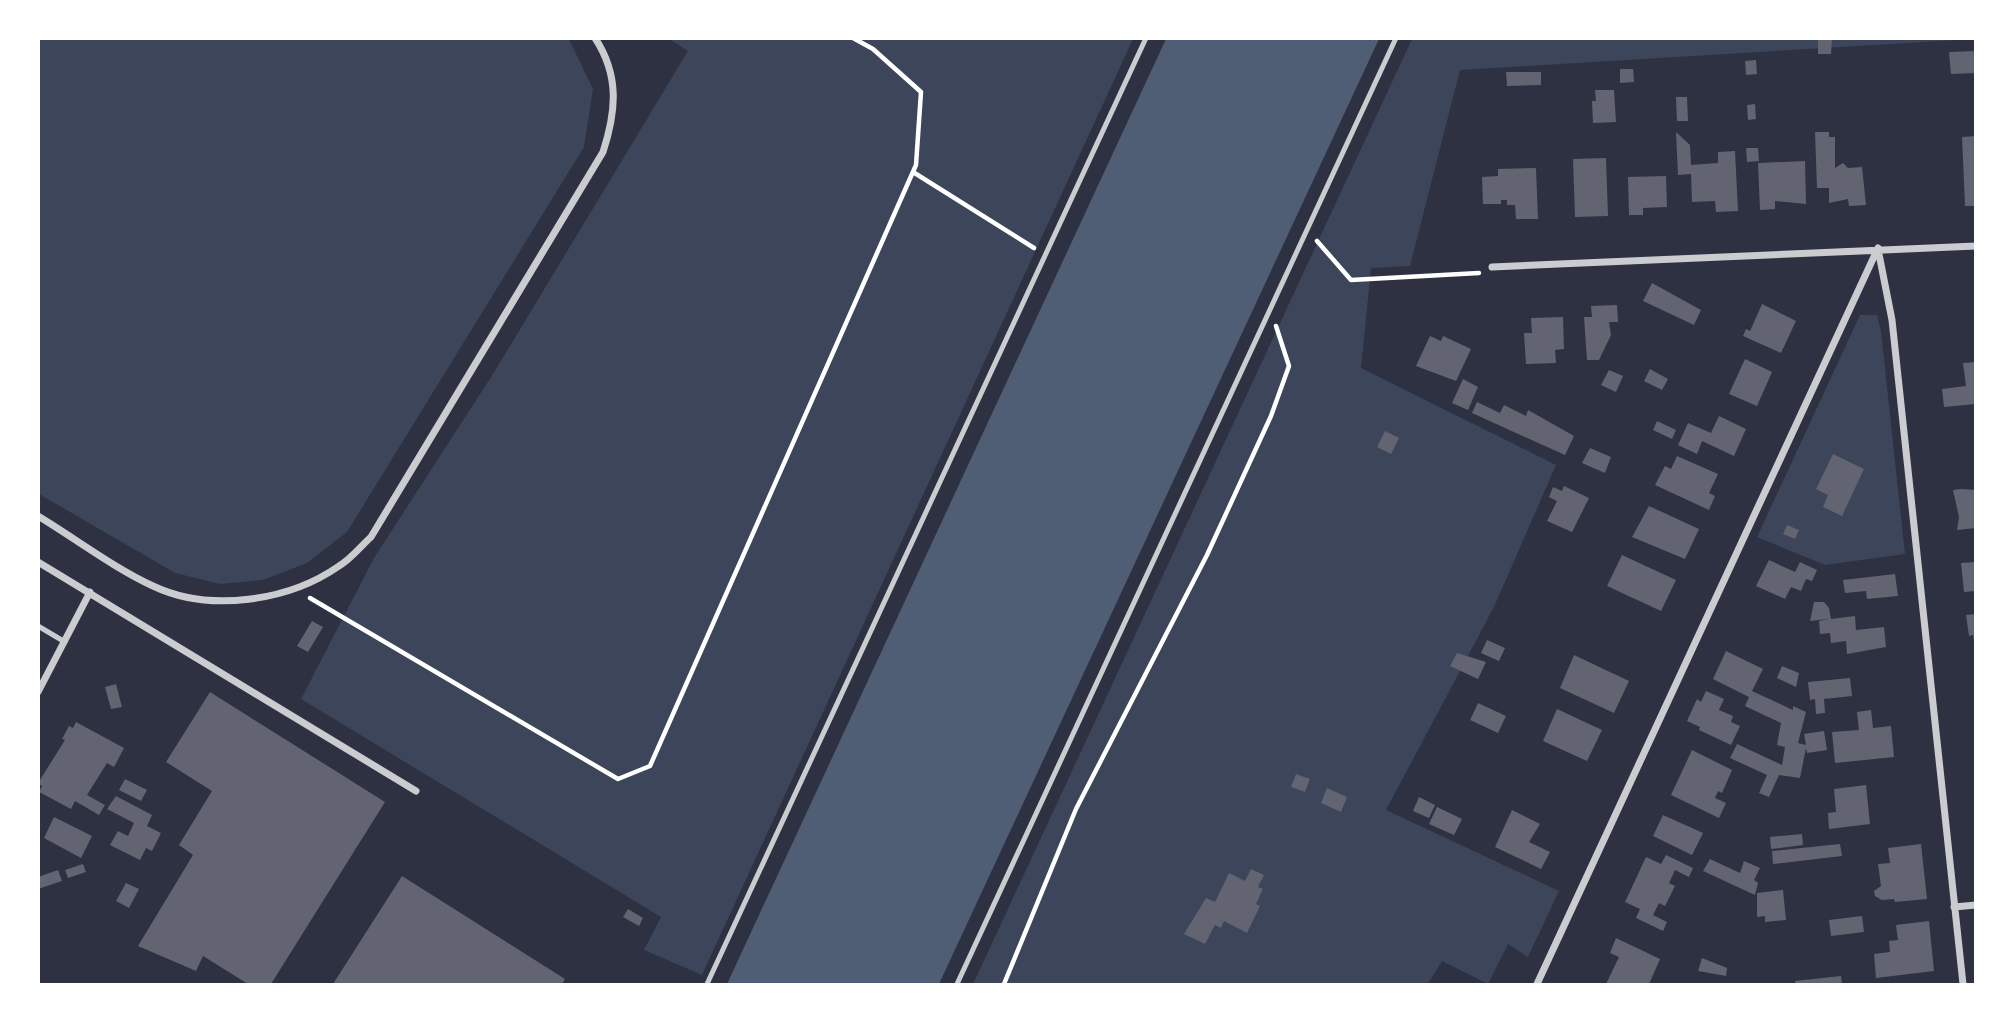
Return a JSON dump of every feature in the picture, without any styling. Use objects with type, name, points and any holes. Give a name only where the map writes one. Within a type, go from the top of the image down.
[{"type":"street","points":[[38,516],[155,587],[195,598],[238,600],[294,589],[341,566],[371,537],[603,152],[614,119],[613,80],[595,38]]},
{"type":"street","points":[[1492,267],[1878,248],[1976,246]]},
{"type":"street","points":[[1878,248],[1892,320],[1963,985]]},
{"type":"street","points":[[1537,985],[1878,248]]},
{"type":"street","points":[[38,562],[416,791]]},
{"type":"street","points":[[38,692],[90,592]]},
{"type":"street","points":[[1954,907],[1976,905]]},
{"type":"lane","points":[[707,985],[1146,38]]},
{"type":"lane","points":[[957,985],[1396,38]]},
{"type":"lane","points":[[38,626],[65,642]]},
{"type":"path","points":[[294,589],[618,779],[650,766],[913,172],[921,92],[873,49],[853,38]]},
{"type":"path","points":[[913,172],[1046,256]]},
{"type":"path","points":[[1307,228],[1351,280],[1485,273],[1492,267]]},
{"type":"path","points":[[1004,985],[1076,809],[1207,555],[1271,416],[1289,366],[1270,306]]},
{"type":"shaded area","points":[[39,38],[569,39],[593,89],[584,147],[347,532],[307,563],[263,580],[220,584],[175,573],[39,494]]},
{"type":"shaded area","points":[[669,39],[1133,39],[702,975],[644,950],[661,917],[301,699],[374,558],[493,374],[688,51]]},
{"type":"shaded area","points":[[1166,39],[1379,39],[939,984],[727,984]]},
{"type":"shaded area","points":[[1412,39],[1975,39],[1460,70],[1410,266],[1371,268],[1361,368],[1556,465],[1494,607],[1386,810],[1559,891],[1528,957],[1508,944],[1488,984],[1442,961],[1428,984],[973,984]]},
{"type":"shaded area","points":[[1860,315],[1877,315],[1881,331],[1905,554],[1825,565],[1757,537]]},
{"type":"building","points":[[1818,38],[1832,38],[1831,54],[1818,54]]},
{"type":"building","points":[[1976,51],[1976,73],[1951,74],[1949,52]]},
{"type":"building","points":[[1756,60],[1757,74],[1746,75],[1745,61]]},
{"type":"building","points":[[1620,69],[1633,69],[1634,82],[1620,83]]},
{"type":"building","points":[[1506,72],[1541,72],[1541,85],[1507,86]]},
{"type":"building","points":[[1595,90],[1614,90],[1616,122],[1593,123],[1592,101],[1596,101]]},
{"type":"building","points":[[1676,97],[1687,97],[1688,121],[1677,121]]},
{"type":"building","points":[[1755,104],[1756,119],[1748,120],[1747,105]]},
{"type":"building","points":[[1676,132],[1690,145],[1691,165],[1718,163],[1718,152],[1735,151],[1738,211],[1716,212],[1715,201],[1692,202],[1691,174],[1678,175]]},
{"type":"building","points":[[1815,132],[1829,132],[1829,137],[1835,137],[1835,168],[1843,163],[1848,168],[1862,167],[1866,205],[1849,206],[1848,199],[1829,203],[1829,188],[1817,188]]},
{"type":"building","points":[[1976,136],[1976,206],[1965,206],[1962,137]]},
{"type":"building","points":[[1746,148],[1758,148],[1759,161],[1747,162]]},
{"type":"building","points":[[1606,158],[1608,216],[1575,217],[1573,159]]},
{"type":"building","points":[[1805,161],[1806,204],[1775,201],[1775,209],[1760,210],[1758,163]]},
{"type":"building","points":[[1536,168],[1538,219],[1516,219],[1515,205],[1507,205],[1507,200],[1501,200],[1501,204],[1483,204],[1482,177],[1498,176],[1498,169]]},
{"type":"building","points":[[1666,176],[1667,207],[1643,208],[1643,215],[1629,215],[1628,177]]},
{"type":"building","points":[[1652,283],[1701,310],[1694,325],[1643,301]]},
{"type":"building","points":[[1762,304],[1796,321],[1781,353],[1743,336],[1746,329],[1750,331]]},
{"type":"building","points":[[1617,305],[1618,322],[1609,322],[1611,335],[1599,360],[1587,360],[1584,317],[1592,317],[1591,306]]},
{"type":"building","points":[[1563,317],[1564,349],[1555,350],[1556,363],[1526,364],[1524,333],[1532,333],[1531,318]]},
{"type":"building","points":[[1430,336],[1441,341],[1443,336],[1471,349],[1456,381],[1416,366]]},
{"type":"building","points":[[1745,359],[1772,372],[1757,406],[1729,394]]},
{"type":"building","points":[[1976,362],[1976,404],[1944,407],[1942,389],[1966,386],[1963,363]]},
{"type":"building","points":[[1650,369],[1668,379],[1662,390],[1644,381]]},
{"type":"building","points":[[1609,370],[1623,376],[1616,392],[1601,385]]},
{"type":"building","points":[[1463,379],[1478,387],[1468,410],[1452,403]]},
{"type":"building","points":[[1477,402],[1500,413],[1504,405],[1526,416],[1528,410],[1574,436],[1565,455],[1472,413]]},
{"type":"building","points":[[1719,416],[1746,429],[1734,456],[1702,441],[1697,454],[1678,445],[1688,423],[1711,433]]},
{"type":"building","points":[[1657,421],[1676,430],[1672,439],[1653,430]]},
{"type":"building","points":[[1385,431],[1399,438],[1391,454],[1377,447]]},
{"type":"building","points":[[1590,448],[1611,457],[1605,473],[1582,463]]},
{"type":"building","points":[[1833,454],[1864,469],[1842,516],[1823,507],[1828,495],[1816,489]]},
{"type":"building","points":[[1677,456],[1718,474],[1709,493],[1715,496],[1709,510],[1655,485],[1665,466],[1671,469]]},
{"type":"building","points":[[1564,486],[1589,498],[1572,532],[1547,521],[1557,501],[1549,497],[1553,487],[1562,491]]},
{"type":"building","points":[[1953,490],[1976,490],[1976,528],[1957,530],[1959,517]]},
{"type":"building","points":[[1649,506],[1699,529],[1685,559],[1632,537]]},
{"type":"building","points":[[1787,525],[1799,530],[1795,539],[1783,534]]},
{"type":"building","points":[[1622,555],[1676,580],[1661,611],[1607,586]]},
{"type":"building","points":[[1769,560],[1795,572],[1800,562],[1817,570],[1812,581],[1806,579],[1801,591],[1791,587],[1785,599],[1756,586]]},
{"type":"building","points":[[1976,562],[1976,591],[1964,592],[1961,563]]},
{"type":"building","points":[[1895,574],[1898,596],[1867,599],[1866,591],[1845,593],[1843,580]]},
{"type":"building","points":[[1814,602],[1824,602],[1829,608],[1831,619],[1855,616],[1856,630],[1884,627],[1886,647],[1847,654],[1846,641],[1831,643],[1830,633],[1820,634],[1819,621],[1828,619],[1810,621]]},
{"type":"building","points":[[1976,614],[1974,641],[1973,635],[1969,636],[1966,615]]},
{"type":"building","points":[[312,621],[323,627],[308,652],[297,646]]},
{"type":"building","points":[[1487,640],[1505,648],[1499,661],[1481,653]]},
{"type":"building","points":[[1726,651],[1763,669],[1752,691],[1793,710],[1793,706],[1806,712],[1798,743],[1806,745],[1804,734],[1824,731],[1827,750],[1807,753],[1806,748],[1800,778],[1779,775],[1769,797],[1759,793],[1767,775],[1730,758],[1737,744],[1782,765],[1785,747],[1777,745],[1781,723],[1745,706],[1749,697],[1713,679]]},
{"type":"building","points":[[1457,653],[1486,662],[1478,679],[1450,666]]},
{"type":"building","points":[[1574,655],[1629,681],[1614,713],[1560,688]]},
{"type":"building","points":[[1782,666],[1799,673],[1796,687],[1777,678]]},
{"type":"building","points":[[1850,678],[1852,696],[1824,699],[1825,713],[1816,714],[1815,699],[1810,700],[1808,682]]},
{"type":"building","points":[[116,684],[122,707],[111,709],[105,687]]},
{"type":"building","points":[[1706,691],[1724,699],[1719,710],[1733,716],[1731,722],[1740,726],[1731,745],[1699,730],[1700,727],[1687,721],[1697,699],[1701,702]]},
{"type":"building","points":[[210,692],[385,802],[271,984],[248,984],[203,956],[196,971],[138,946],[193,855],[179,845],[212,791],[166,762]]},
{"type":"building","points":[[1478,703],[1506,716],[1498,733],[1470,720]]},
{"type":"building","points":[[1557,709],[1602,730],[1587,761],[1543,741]]},
{"type":"building","points":[[1871,710],[1873,728],[1891,726],[1894,757],[1835,763],[1832,732],[1859,730],[1857,712]]},
{"type":"building","points":[[76,722],[124,748],[114,767],[107,763],[87,795],[105,805],[99,815],[75,801],[71,809],[39,792],[42,786],[38,783],[65,740],[62,739],[69,726],[73,728]]},
{"type":"building","points":[[1692,750],[1732,770],[1722,793],[1718,791],[1715,798],[1726,803],[1719,818],[1671,795]]},
{"type":"building","points":[[1296,774],[1310,779],[1305,792],[1291,787]]},
{"type":"building","points":[[125,779],[147,790],[141,801],[119,790]]},
{"type":"building","points":[[1866,785],[1870,824],[1829,829],[1828,813],[1836,812],[1834,789]]},
{"type":"building","points":[[1327,788],[1347,797],[1341,812],[1321,803]]},
{"type":"building","points":[[116,796],[152,815],[147,826],[161,833],[152,851],[146,848],[140,860],[110,845],[118,831],[128,836],[134,823],[107,809]]},
{"type":"building","points":[[1419,797],[1435,805],[1429,818],[1413,811]]},
{"type":"building","points":[[1437,807],[1462,819],[1454,835],[1429,824]]},
{"type":"building","points":[[1512,810],[1540,824],[1529,842],[1550,852],[1541,869],[1495,847]]},
{"type":"building","points":[[1663,815],[1703,833],[1692,855],[1653,836]]},
{"type":"building","points":[[54,817],[92,836],[81,858],[44,838]]},
{"type":"building","points":[[1802,834],[1803,845],[1771,849],[1770,837]]},
{"type":"building","points":[[1840,844],[1842,856],[1773,864],[1772,851]]},
{"type":"building","points":[[1921,844],[1927,899],[1895,902],[1894,899],[1882,900],[1875,896],[1874,891],[1881,886],[1878,864],[1890,863],[1888,848]]},
{"type":"building","points":[[1666,855],[1693,868],[1689,877],[1675,870],[1669,883],[1675,886],[1665,906],[1659,903],[1653,915],[1667,922],[1663,931],[1636,918],[1640,909],[1625,902],[1646,857],[1661,864]]},
{"type":"building","points":[[1710,859],[1740,873],[1744,861],[1760,868],[1754,880],[1758,883],[1755,895],[1703,871]]},
{"type":"building","points":[[83,864],[86,872],[68,878],[65,870]]},
{"type":"building","points":[[1251,869],[1264,875],[1258,887],[1263,889],[1256,904],[1260,906],[1247,933],[1224,921],[1221,928],[1215,925],[1205,944],[1184,934],[1206,898],[1215,902],[1229,873],[1245,881]]},
{"type":"building","points":[[58,870],[62,881],[38,889],[38,877]]},
{"type":"building","points":[[402,876],[565,979],[562,984],[333,984]]},
{"type":"building","points":[[126,883],[139,889],[129,908],[116,901]]},
{"type":"building","points":[[1783,890],[1786,920],[1765,922],[1765,916],[1757,917],[1757,893]]},
{"type":"building","points":[[628,909],[643,918],[639,926],[623,917]]},
{"type":"building","points":[[1862,916],[1864,932],[1831,936],[1829,920]]},
{"type":"building","points":[[1929,921],[1934,971],[1876,978],[1874,954],[1890,952],[1889,941],[1898,940],[1896,925]]},
{"type":"building","points":[[1616,938],[1660,959],[1649,984],[1606,984],[1619,957],[1610,953]]},
{"type":"building","points":[[1702,958],[1727,968],[1726,976],[1698,971]]},
{"type":"building","points":[[1841,976],[1842,984],[1796,984],[1795,981]]}]
